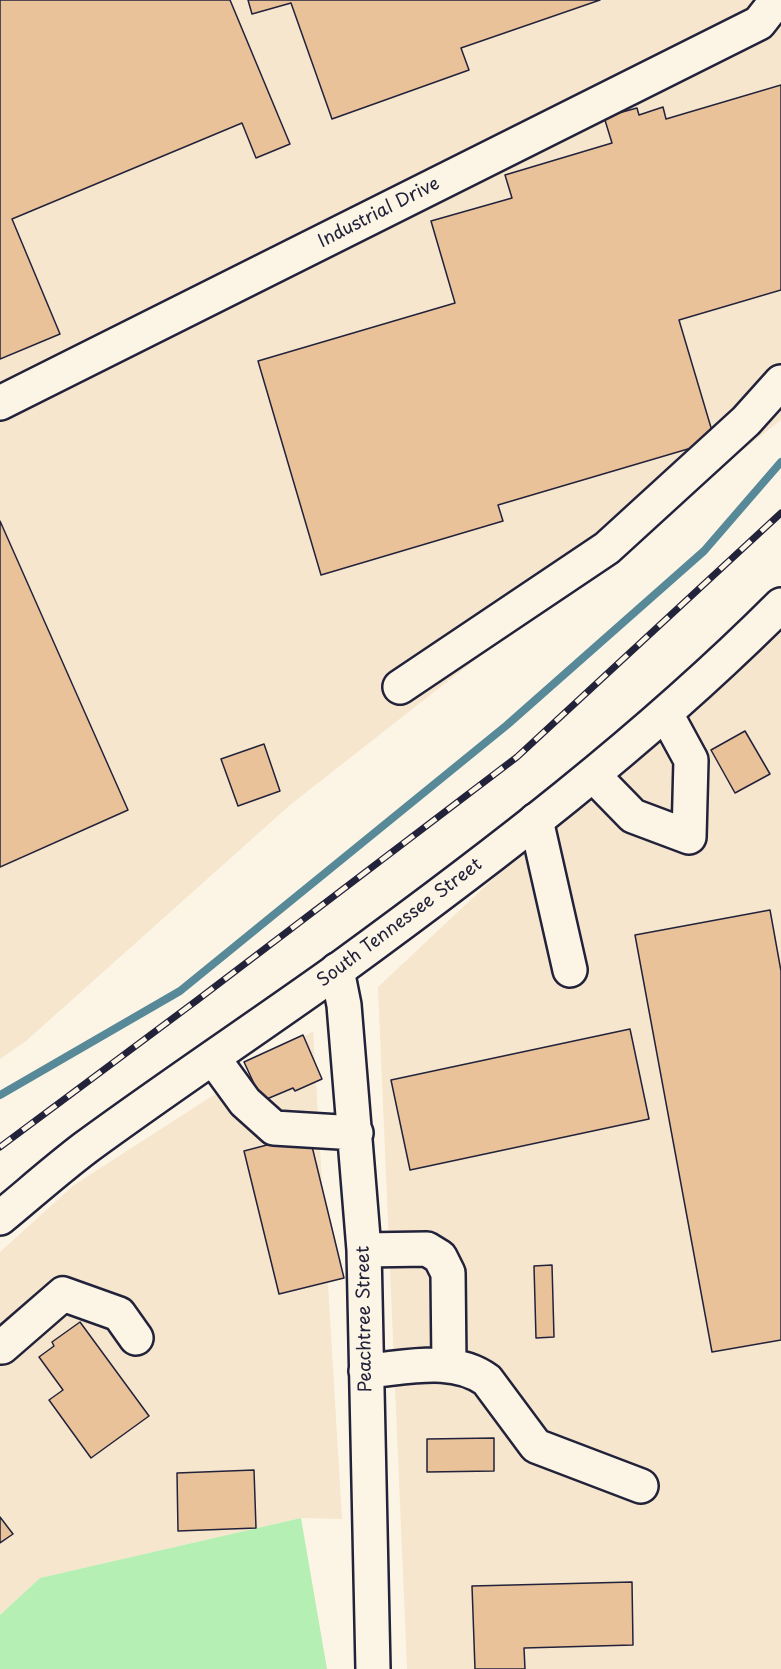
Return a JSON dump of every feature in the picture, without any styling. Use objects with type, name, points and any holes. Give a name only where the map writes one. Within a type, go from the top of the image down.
[{"type":"street","name":"Industrial Drive","points":[[0,403],[768,11]]},
{"type":"street","points":[[400,687],[607,548],[746,421],[781,382]]},
{"type":"street","name":"South Tennessee Street","points":[[0,1218],[84,1149],[338,970],[536,820],[666,714],[781,605]]},
{"type":"street","points":[[593,775],[633,816],[689,837],[691,760],[666,714]]},
{"type":"street","points":[[536,820],[570,970]]},
{"type":"street","name":"Peachtree Street","points":[[338,970],[344,1005],[356,1133],[364,1250],[373,1669]]},
{"type":"street","points":[[213,1058],[245,1102],[274,1128],[356,1133]]},
{"type":"street","points":[[364,1250],[427,1249],[440,1257],[448,1273],[449,1364]]},
{"type":"street","points":[[0,1345],[2,1347],[63,1294],[119,1314],[136,1338]]},
{"type":"street","points":[[366,1371],[449,1364],[476,1372],[487,1380],[536,1446],[641,1486]]},
{"type":"shaded area","points":[[0,0],[781,0],[781,420],[290,805],[26,1041],[0,1059]]},
{"type":"shaded area","points":[[781,608],[781,1669],[407,1669],[378,987]]},
{"type":"shaded area","points":[[313,1031],[342,1519],[301,1518],[40,1578],[0,1615],[0,1252],[74,1185]]},
{"type":"green space","points":[[301,1518],[327,1669],[0,1669],[0,1615],[40,1578]]},
{"type":"building","points":[[0,0],[230,0],[290,144],[256,158],[242,123],[12,219],[60,334],[0,359]]},
{"type":"building","points":[[248,0],[600,0],[461,48],[469,70],[332,119],[291,3],[252,14]]},
{"type":"building","points":[[781,85],[781,290],[679,320],[715,441],[498,505],[503,521],[321,575],[258,361],[455,303],[431,221],[512,198],[505,175],[612,143],[604,117],[637,108],[639,115],[663,107],[666,119]]},
{"type":"building","points":[[0,521],[128,810],[0,867]]},
{"type":"building","points":[[745,731],[770,774],[735,793],[711,750]]},
{"type":"building","points":[[264,744],[280,791],[238,806],[221,759]]},
{"type":"building","points":[[770,910],[781,971],[781,1340],[712,1352],[635,935]]},
{"type":"building","points":[[630,1029],[649,1119],[410,1170],[391,1080]]},
{"type":"building","points":[[303,1035],[322,1079],[295,1091],[293,1088],[262,1101],[244,1062]]},
{"type":"building","points":[[309,1134],[344,1278],[279,1294],[244,1151]]},
{"type":"building","points":[[552,1265],[554,1337],[536,1338],[534,1266]]},
{"type":"building","points":[[80,1322],[149,1416],[91,1458],[49,1400],[63,1390],[39,1357],[54,1346],[52,1342]]},
{"type":"building","points":[[494,1438],[494,1471],[427,1472],[427,1439]]},
{"type":"building","points":[[254,1470],[256,1528],[178,1531],[177,1473]]},
{"type":"building","points":[[0,1517],[13,1534],[0,1543]]},
{"type":"building","points":[[632,1582],[633,1645],[524,1648],[525,1669],[475,1669],[472,1586]]},
{"type":"waterway","points":[[0,1095],[180,991],[507,725],[704,551],[781,462]]},
{"type":"railway","points":[[0,1147],[517,757],[781,513]]}]
